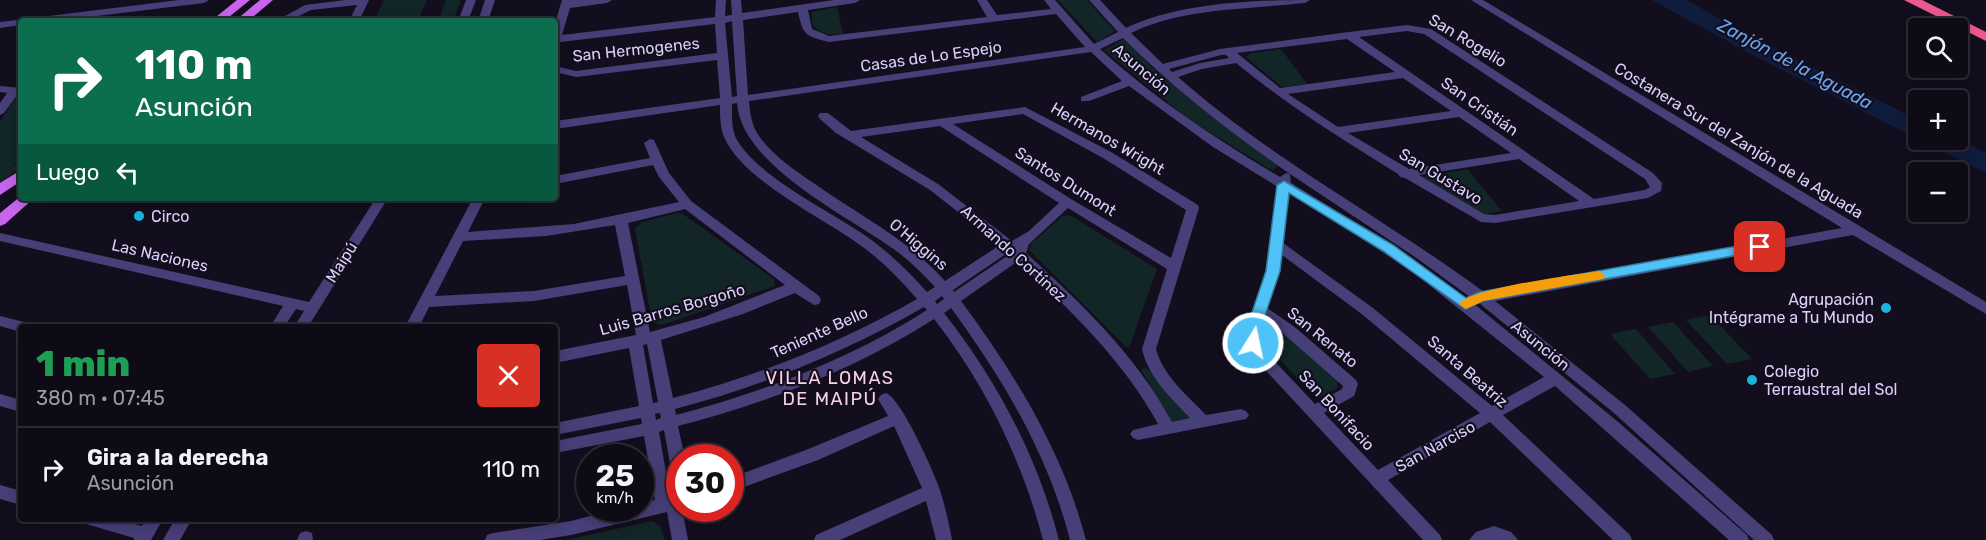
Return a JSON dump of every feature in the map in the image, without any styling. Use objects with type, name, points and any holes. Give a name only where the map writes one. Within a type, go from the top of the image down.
[{"type":"highway","points":[[1911,0],[1986,37]]},
{"type":"highway","points":[[1934,0],[1986,25]]},
{"type":"main road","points":[[221,18],[244,0]]},
{"type":"main road","points":[[245,18],[267,0]]},
{"type":"main road","points":[[0,190],[18,176]]},
{"type":"main road","points":[[0,220],[23,201]]},
{"type":"street","points":[[92,17],[105,0]]},
{"type":"street","points":[[76,18],[92,17],[164,2],[204,0]]},
{"type":"street","points":[[287,18],[309,7],[364,0]]},
{"type":"street","points":[[355,18],[364,0]]},
{"type":"street","points":[[464,18],[471,0]]},
{"type":"street","points":[[484,18],[490,0]]},
{"type":"street","points":[[566,2],[607,0]]},
{"type":"street","name":"O'Higgins","points":[[721,0],[719,20],[726,122],[730,136],[748,161],[886,258],[932,305],[984,383],[1020,447],[1040,496],[1051,540]]},
{"type":"street","name":"O'Higgins","points":[[736,0],[746,125],[755,141],[771,158],[898,244],[949,294],[1012,387],[1041,435],[1063,488],[1078,540]]},
{"type":"street","points":[[558,40],[719,20],[855,0]]},
{"type":"street","points":[[982,0],[994,19]]},
{"type":"street","name":"Asunción","points":[[1049,0],[1092,48],[1130,82],[1199,133],[1388,248],[1465,304],[1632,442],[1742,540]]},
{"type":"street","name":"Asunción","points":[[1094,0],[1123,32],[1165,72],[1237,131],[1289,168],[1415,250],[1480,297],[1637,426],[1766,540]]},
{"type":"street","name":"Casas de Lo Espejo","points":[[558,125],[1078,52],[1150,22],[1181,15],[1305,0]]},
{"type":"street","name":"Costanera Sur del Zanjón de la Aguada","points":[[1476,0],[1986,309]]},
{"type":"street","name":"San Hermogenes","points":[[558,30],[566,2]]},
{"type":"street","points":[[802,8],[807,30],[814,36],[829,39],[1058,11]]},
{"type":"street","points":[[0,24],[18,22]]},
{"type":"street","name":"San Rogelio","points":[[1165,72],[1200,56],[1231,56],[1349,35],[1411,27],[1423,29],[1649,176],[1656,183],[1657,188]]},
{"type":"street","name":"San Cristián","points":[[1349,35],[1591,203]]},
{"type":"street","name":"San Hermogenes","points":[[558,71],[576,74],[722,56]]},
{"type":"street","name":"San Gustavo","points":[[1231,56],[1278,92],[1336,131],[1404,174],[1483,219],[1652,193],[1657,188]]},
{"type":"street","points":[[1278,92],[1405,74]]},
{"type":"street","points":[[1085,99],[1130,82]]},
{"type":"street","points":[[0,89],[18,91]]},
{"type":"street","points":[[0,111],[18,91]]},
{"type":"street","name":"Hermanos Wright","points":[[849,135],[1030,111],[1193,208],[1149,356]]},
{"type":"street","points":[[1336,131],[1461,113]]},
{"type":"street","name":"Armando Cortínez","points":[[824,116],[829,123],[953,200],[1018,247],[1127,362],[1144,385],[1168,429]]},
{"type":"street","name":"Santos Dumont","points":[[942,122],[1067,202],[1175,267]]},
{"type":"street","points":[[650,143],[667,180],[687,204],[814,300]]},
{"type":"street","points":[[1404,174],[1521,155]]},
{"type":"street","points":[[558,180],[656,160]]},
{"type":"street","name":"San Bonifacio","points":[[1289,168],[1284,185],[1273,271],[1252,333],[1256,349],[1434,540]]},
{"type":"street","name":"Maipú","points":[[303,324],[380,201]]},
{"type":"street","points":[[414,324],[477,201]]},
{"type":"street","name":"Teniente Bello","points":[[558,446],[650,428],[735,403],[806,376],[897,335],[932,305],[1018,247],[1067,202]]},
{"type":"street","points":[[459,237],[536,233],[621,220],[687,204]]},
{"type":"street","points":[[621,220],[644,339],[666,406],[674,444]]},
{"type":"street","points":[[1465,304],[1480,297],[1855,230]]},
{"type":"street","name":"Las Naciones","points":[[0,237],[312,310]]},
{"type":"street","name":"Santa Beatriz","points":[[1276,244],[1370,312],[1433,363],[1491,414],[1623,540]]},
{"type":"street","points":[[425,302],[525,297],[633,279]]},
{"type":"street","name":"Luis Barros Borgoño","points":[[558,356],[644,339],[750,306],[797,286]]},
{"type":"street","points":[[279,324],[292,304]]},
{"type":"street","name":"Teniente Bello","points":[[558,428],[647,411],[728,388],[794,364],[932,305]]},
{"type":"street","points":[[296,324],[312,310]]},
{"type":"street","name":"San Renato","points":[[1260,310],[1291,332],[1351,384],[1349,392],[1313,411]]},
{"type":"street","points":[[0,321],[18,326]]},
{"type":"street","points":[[644,339],[647,411],[666,483]]},
{"type":"street","points":[[1127,362],[1149,356],[1156,368],[1203,422]]},
{"type":"street","name":"San Narciso","points":[[1376,479],[1556,378]]},
{"type":"street","points":[[886,399],[898,418],[932,491],[944,540]]},
{"type":"street","points":[[0,400],[18,405]]},
{"type":"street","points":[[1138,434],[1241,415]]},
{"type":"street","points":[[744,480],[812,455],[898,418]]},
{"type":"street","points":[[822,540],[932,491]]},
{"type":"street","points":[[0,492],[18,497]]},
{"type":"street","points":[[493,540],[534,538],[666,505]]},
{"type":"street","points":[[100,522],[143,537],[153,522]]},
{"type":"street","points":[[171,540],[182,522]]},
{"type":"street","points":[[676,522],[680,540]]},
{"type":"street","points":[[1477,540],[1492,532],[1502,534],[1510,540]]},
{"type":"green space","points":[[384,0],[427,0],[419,18],[375,18]]},
{"type":"green space","points":[[446,0],[461,0],[454,18],[439,18]]},
{"type":"green space","points":[[1058,0],[1087,0],[1115,31],[1097,42]]},
{"type":"green space","points":[[837,7],[843,34],[825,33],[816,29],[813,25],[812,12]]},
{"type":"green space","points":[[1124,39],[1153,68],[1278,166],[1273,171],[1187,118],[1104,50]]},
{"type":"green space","points":[[1281,49],[1307,84],[1282,87],[1246,57],[1251,53]]},
{"type":"green space","points":[[17,96],[18,161],[14,164],[18,166],[18,169],[0,184],[0,122]]},
{"type":"green space","points":[[1467,169],[1502,211],[1484,214],[1422,177]]},
{"type":"green space","points":[[677,213],[683,214],[774,279],[775,286],[661,325],[652,322],[635,229],[642,222]]},
{"type":"green space","points":[[1070,215],[1157,269],[1129,348],[1029,250],[1031,244],[1062,216]]},
{"type":"green space","points":[[1710,315],[1752,359],[1727,364],[1686,320]]},
{"type":"green space","points":[[1673,322],[1713,366],[1688,372],[1648,327]]},
{"type":"green space","points":[[1267,324],[1291,338],[1338,378],[1337,388],[1317,399],[1267,346],[1264,338]]},
{"type":"green space","points":[[1636,329],[1675,374],[1650,379],[1610,334]]},
{"type":"green space","points":[[1146,367],[1192,419],[1172,422],[1141,370]]},
{"type":"green space","points":[[654,522],[660,526],[665,540],[566,540]]},
{"type":"water","name":"Zanjón de la Aguada","points":[[1652,0],[1687,0],[1744,33],[1908,115],[1908,134],[1743,50]]},
{"type":"water","points":[[1968,144],[1986,153],[1986,173],[1940,150],[1968,150]]},
{"type":"slow traffic","points":[[1466,304],[1480,297],[1599,276]]},
{"type":"place","name":"Circo","points":[[139,216]]},
{"type":"place","name":"Agrupación Intégrame a Tu Mundo","points":[[1886,308]]},
{"type":"place","name":"Colegio Terraustral del Sol","points":[[1752,380]]},
{"type":"district","name":"VILLA LOMAS DE MAIPÚ","points":[[830,388]]},
{"type":"route","points":[[1253,343],[1252,333],[1273,271],[1284,185],[1388,248],[1465,304],[1480,297],[1760,247]]}]
